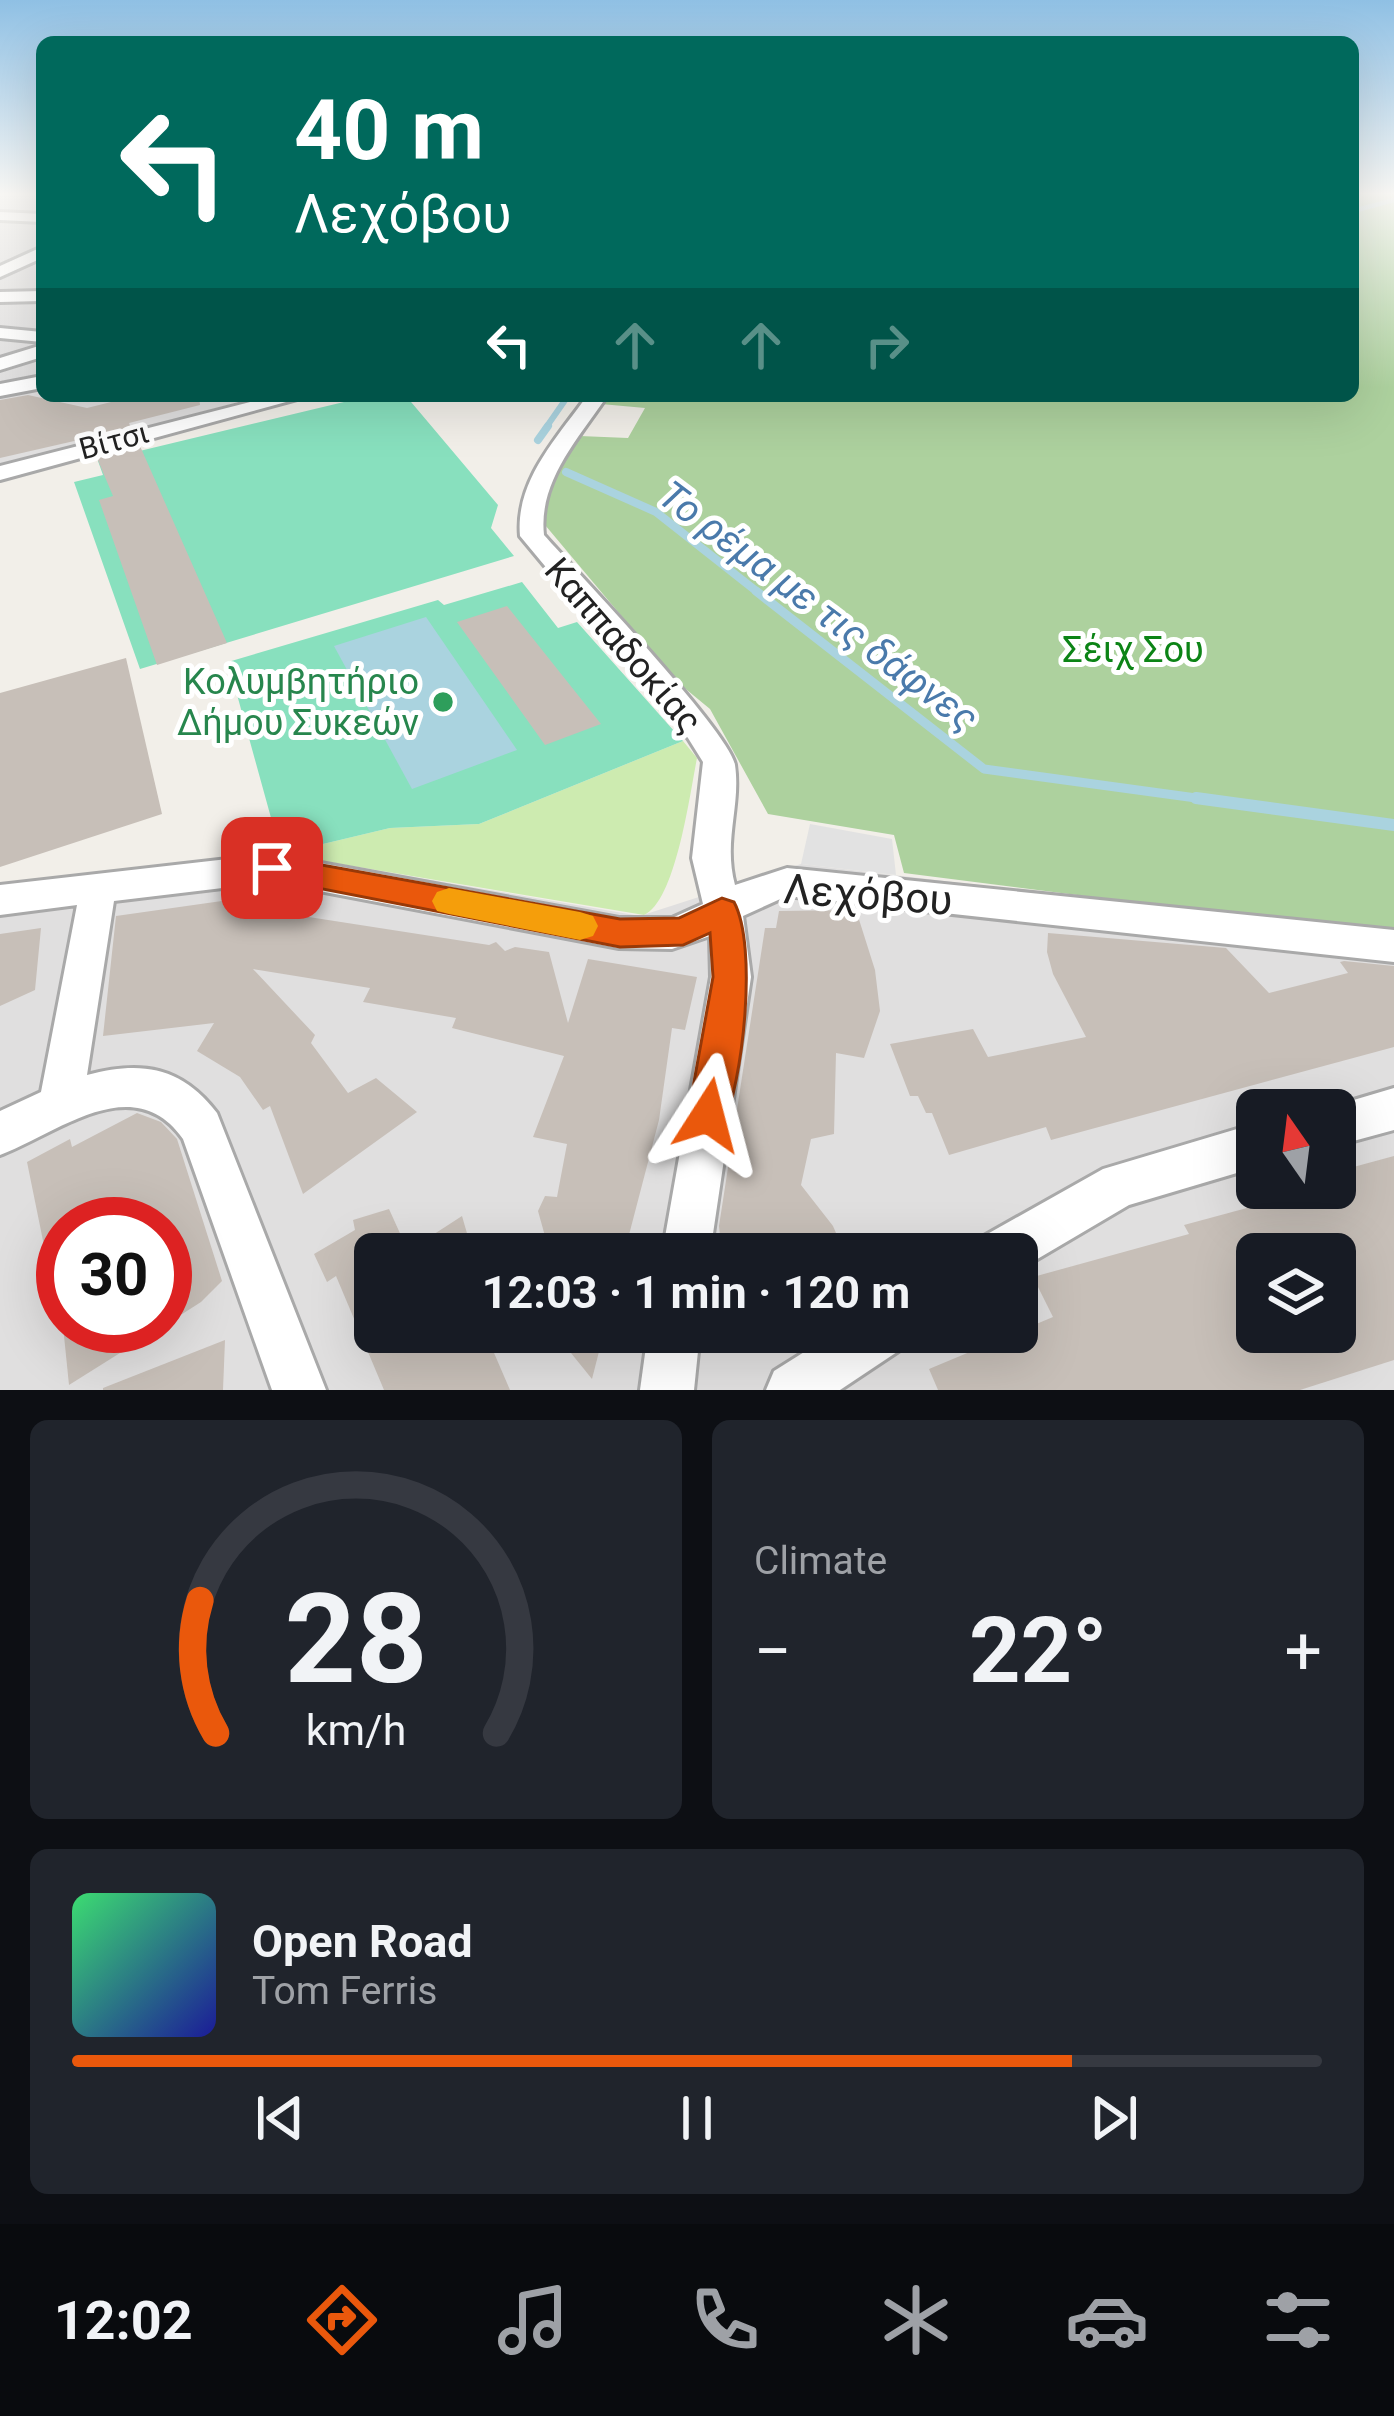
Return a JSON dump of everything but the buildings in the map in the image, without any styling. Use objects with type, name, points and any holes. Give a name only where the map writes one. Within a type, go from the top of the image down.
[{"type":"street","points":[[0,272],[30,258]]},
{"type":"street","points":[[0,297],[36,296]]},
{"type":"street","points":[[0,334],[36,337]]},
{"type":"street","points":[[0,364],[36,353]]},
{"type":"street","points":[[0,390],[36,383]]},
{"type":"street","name":"Καππαδοκίας","points":[[593,402],[535,496],[529,526],[538,546],[700,731],[716,756],[721,774],[710,858],[722,911]]},
{"type":"street","name":"Βίτσι","points":[[0,473],[215,404]]},
{"type":"street","name":"Λεχόβου","points":[[0,900],[272,868],[640,935],[683,932],[767,886],[798,883],[1394,946]]},
{"type":"street","points":[[61,1104],[98,888]]},
{"type":"street","points":[[689,1233],[730,977],[730,945],[722,911]]},
{"type":"street","points":[[0,1134],[61,1104],[119,1089],[152,1086],[182,1099],[194,1113],[299,1390]]},
{"type":"street","points":[[1356,1119],[1394,1109]]},
{"type":"street","points":[[1036,1233],[1118,1186],[1236,1151]]},
{"type":"street","points":[[667,1390],[671,1353]]},
{"type":"street","points":[[793,1390],[850,1353]]},
{"type":"shaded area","points":[[0,258],[36,258],[36,402],[239,402],[0,465]]},
{"type":"shaded area","points":[[810,824],[892,839],[896,875],[801,864]]},
{"type":"shaded area","points":[[281,854],[640,916],[801,864],[1322,926],[1394,930],[1394,1390],[0,1390],[0,897]]},
{"type":"green space","name":"Σέιχ Σου","points":[[1359,258],[1394,258],[1394,930],[1322,926],[904,873],[894,835],[768,814],[710,709],[676,681],[540,519],[553,474],[580,436],[628,438],[645,408],[601,404],[1359,402]]},
{"type":"green space","points":[[344,402],[411,402],[498,505],[491,528],[514,556],[140,669],[74,482],[103,475],[98,461]]},
{"type":"green space","name":"Κολυμβητήριο Δήμου Συκεών","points":[[522,582],[558,628],[577,622],[683,741],[479,824],[390,828],[281,854],[228,662],[438,600],[444,605]]},
{"type":"green space","points":[[683,741],[697,758],[686,819],[665,889],[644,915],[281,854],[390,828],[479,824]]},
{"type":"water","points":[[426,617],[517,750],[412,789],[334,646]]},
{"type":"waterway","points":[[545,429],[564,402]]},
{"type":"waterway","points":[[538,440],[548,426]]},
{"type":"waterway","name":"Το ρέμα με τις δάφνες","points":[[566,472],[656,512],[760,594]]},
{"type":"waterway","name":"Το ρέμα με τις δάφνες","points":[[756,591],[984,769],[1218,801]]},
{"type":"waterway","name":"Το ρέμα με τις δάφνες","points":[[1196,798],[1218,801]]},
{"type":"waterway","name":"Το ρέμα με τις δάφνες","points":[[1218,801],[1394,825]]},
{"type":"slow traffic","points":[[449,901],[580,926]]},
{"type":"place","name":"Κολυμβητήριο Δήμου Συκεών","points":[[443,702]]},
{"type":"route","points":[[272,868],[620,933],[683,932],[722,911],[732,958],[708,1115]]}]
